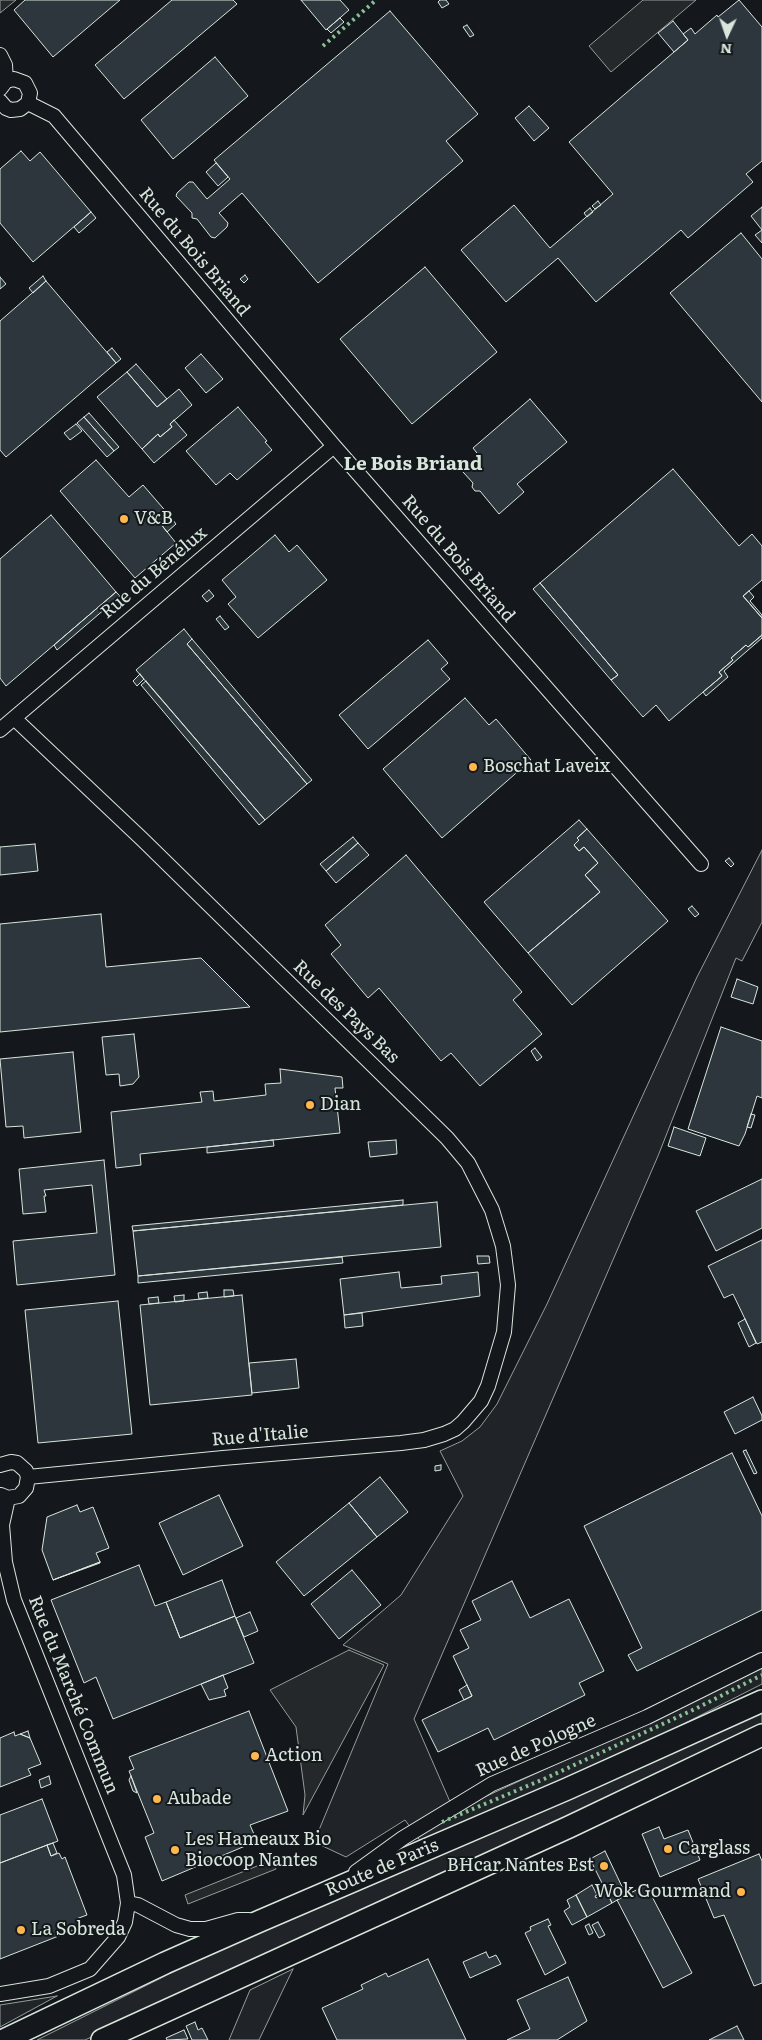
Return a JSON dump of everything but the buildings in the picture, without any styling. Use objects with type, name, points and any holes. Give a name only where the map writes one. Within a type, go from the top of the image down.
[{"type":"main road","name":"Route de Paris","points":[[4,2040],[33,2032],[260,1921],[567,1789],[762,1701]]},
{"type":"main road","points":[[102,2040],[569,1827],[762,1734]]},
{"type":"street","points":[[0,55],[5,65],[3,85]]},
{"type":"street","points":[[1,104],[6,108],[14,110],[24,107],[28,103],[30,92],[25,83],[14,79],[3,85]]},
{"type":"street","name":"Rue du Bois Briand","points":[[28,103],[54,116],[334,446],[701,864]]},
{"type":"street","name":"Rue du Bénélux","points":[[0,730],[334,446]]},
{"type":"street","name":"Rue des Pays Bas","points":[[14,718],[143,840],[334,1027],[447,1138],[468,1163],[484,1191],[500,1230],[506,1260],[508,1285],[500,1346],[494,1370],[481,1401]]},
{"type":"street","name":"Rue d'Italie","points":[[28,1477],[424,1440],[455,1429],[481,1401]]},
{"type":"street","points":[[2,1460],[17,1463],[26,1471],[28,1477],[28,1482],[19,1496],[4,1496]]},
{"type":"street","name":"Rue du Marché Commun","points":[[4,1496],[2,1525],[5,1562],[14,1600],[124,1875],[128,1903]]},
{"type":"street","name":"Rue de Pologne","points":[[336,1887],[402,1838],[492,1784],[648,1717],[762,1660]]},
{"type":"street","points":[[0,1994],[50,1986],[90,1968],[118,1937],[125,1922],[128,1903],[138,1905],[176,1925],[190,1929],[206,1930],[238,1920],[260,1921]]},
{"type":"shaded area","points":[[0,0],[16,0],[0,13]]},
{"type":"shaded area","points":[[643,0],[696,0],[611,72],[589,46]]},
{"type":"shaded area","points":[[762,850],[762,922],[742,961],[736,958],[658,1156],[414,1719],[454,1811],[659,1717],[762,1664],[762,1684],[652,1740],[421,1842],[405,1820],[346,1857],[314,1842],[388,1664],[343,1645],[401,1595],[463,1496],[440,1451],[462,1441],[480,1427],[497,1404],[547,1304],[697,977]]},
{"type":"shaded area","points":[[349,1650],[384,1665],[303,1815],[305,1795],[296,1727],[270,1690]]},
{"type":"shaded area","points":[[762,1710],[762,1725],[716,1748],[85,2040],[37,2040],[237,1940]]},
{"type":"shaded area","points":[[272,1860],[276,1869],[188,1904],[185,1895]]},
{"type":"shaded area","points":[[293,1969],[259,2040],[229,2040],[250,1990]]},
{"type":"shaded area","points":[[57,1996],[0,2027],[0,2005]]},
{"type":"hedge","points":[[323,46],[376,0]]},
{"type":"hedge","points":[[442,1822],[544,1779],[695,1709],[762,1675]]},
{"type":"place","name":"V&B","points":[[124,519]]},
{"type":"place","name":"Boschat Laveix","points":[[473,767]]},
{"type":"place","name":"Dian","points":[[310,1105]]},
{"type":"place","name":"Action","points":[[255,1756]]},
{"type":"place","name":"Aubade","points":[[157,1799]]},
{"type":"place","name":"Carglass","points":[[668,1849]]},
{"type":"place","name":"Les Hameaux Bio Biocoop Nantes","points":[[175,1850]]},
{"type":"place","name":"BHcar Nantes Est","points":[[604,1866]]},
{"type":"place","name":"Wok Gourmand","points":[[741,1892]]},
{"type":"place","name":"La Sobreda","points":[[21,1930]]},
{"type":"district","name":"Le Bois Briand","points":[[413,464]]}]
